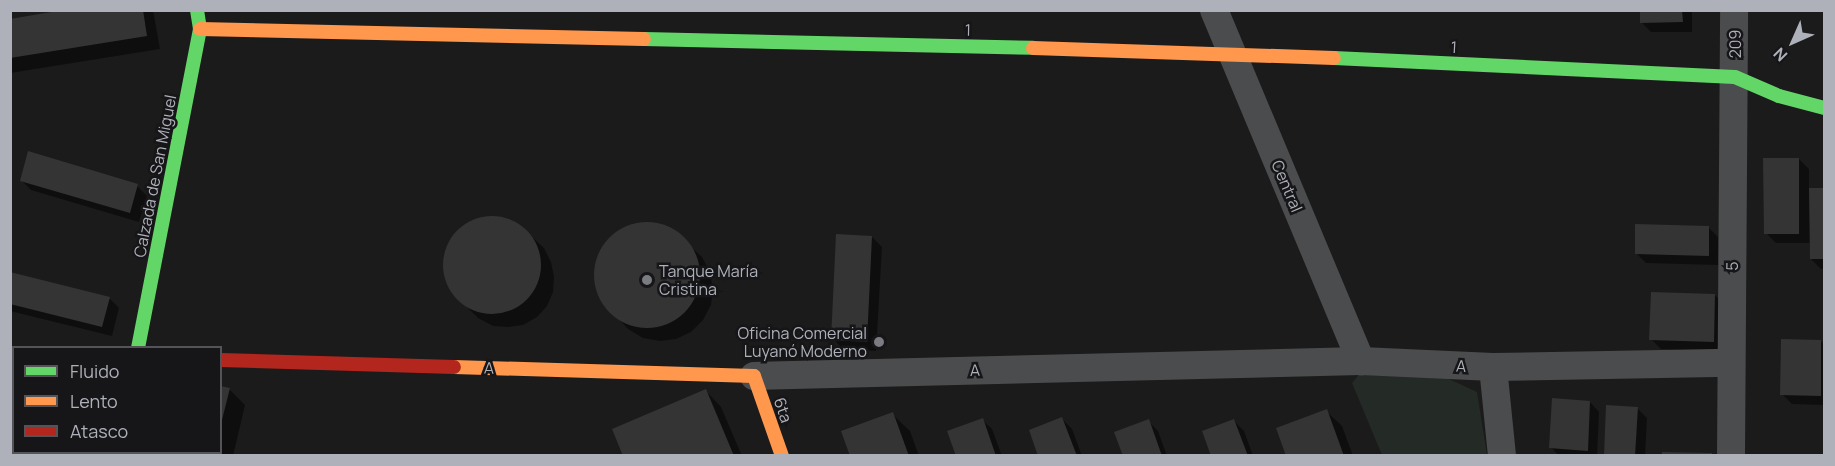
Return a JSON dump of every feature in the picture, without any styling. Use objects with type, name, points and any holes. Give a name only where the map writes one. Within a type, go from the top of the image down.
[{"type":"street","name":"Calzada de San Miguel","points":[[138,346],[200,29],[197,10]]},
{"type":"street","name":"Central","points":[[1214,10],[1361,361]]},
{"type":"street","name":"209","points":[[1734,10],[1735,77]]},
{"type":"street","name":"1","points":[[200,29],[1231,53],[1735,77]]},
{"type":"street","points":[[1735,77],[1779,96],[1824,108]]},
{"type":"street","name":"5","points":[[1731,456],[1730,363],[1735,77]]},
{"type":"street","name":"A","points":[[222,360],[754,376],[1361,361],[1493,367],[1730,363]]},
{"type":"street","points":[[1493,367],[1502,456]]},
{"type":"street","name":"6ta","points":[[754,376],[782,456]]},
{"type":"shaded area","points":[[1361,372],[1436,373],[1477,392],[1487,455],[1382,455],[1352,383]]},
{"type":"building","points":[[63,10],[143,10],[147,36],[10,58],[10,19]]},
{"type":"building","points":[[1640,10],[1682,10],[1683,22],[1640,23]]},
{"type":"building","points":[[28,151],[138,184],[130,213],[20,181]]},
{"type":"building","points":[[1763,158],[1799,158],[1799,234],[1764,234]]},
{"type":"building","points":[[1809,188],[1824,188],[1824,259],[1810,259]]},
{"type":"building","points":[[492,216],[511,219],[527,230],[538,246],[541,265],[538,284],[527,300],[511,311],[492,314],[473,311],[457,300],[446,284],[443,265],[446,246],[457,230],[473,219]]},
{"type":"building","name":"Tanque María Cristina","points":[[647,222],[667,226],[684,238],[696,255],[700,275],[696,295],[684,312],[667,324],[647,328],[627,324],[610,312],[598,295],[594,275],[598,255],[610,238],[627,226]]},
{"type":"building","points":[[1635,224],[1709,226],[1709,256],[1635,254]]},
{"type":"building","points":[[836,234],[872,236],[867,342],[831,340]]},
{"type":"building","points":[[10,272],[110,297],[102,327],[10,304]]},
{"type":"building","points":[[1651,292],[1715,294],[1714,342],[1649,340]]},
{"type":"building","points":[[1781,339],[1821,340],[1821,396],[1780,395]]},
{"type":"building","points":[[222,386],[230,388],[222,420]]},
{"type":"building","points":[[706,389],[734,456],[623,456],[612,429]]},
{"type":"building","points":[[1552,398],[1590,401],[1588,451],[1549,448]]},
{"type":"building","points":[[1606,405],[1638,407],[1635,456],[1604,456]]},
{"type":"building","points":[[1327,409],[1344,456],[1286,456],[1276,428]]},
{"type":"building","points":[[893,412],[909,456],[850,456],[841,431]]},
{"type":"building","points":[[1062,417],[1077,456],[1038,456],[1029,430]]},
{"type":"building","points":[[983,418],[996,456],[956,456],[947,431]]},
{"type":"building","points":[[1149,419],[1162,456],[1123,456],[1114,432]]},
{"type":"building","points":[[1234,419],[1248,456],[1211,456],[1202,431]]},
{"type":"building","points":[[1662,452],[1712,453],[1712,456],[1662,456]]},
{"type":"building","points":[[164,454],[214,454],[214,456],[163,456]]},
{"type":"traffic: fast","points":[[138,346],[200,29],[197,10]]},
{"type":"traffic: fast","points":[[644,39],[1033,48]]},
{"type":"traffic: fast","points":[[1334,58],[1735,77],[1779,96],[1824,108]]},
{"type":"traffic: slow","points":[[200,29],[644,39]]},
{"type":"traffic: slow","points":[[1033,48],[1334,58]]},
{"type":"traffic: slow","points":[[454,367],[754,376],[782,456]]},
{"type":"traffic: jam","points":[[222,360],[454,367]]},
{"type":"place","name":"Tanque María Cristina","points":[[647,280]]},
{"type":"place","name":"Oficina Comercial Luyanó Moderno","points":[[879,342]]}]
